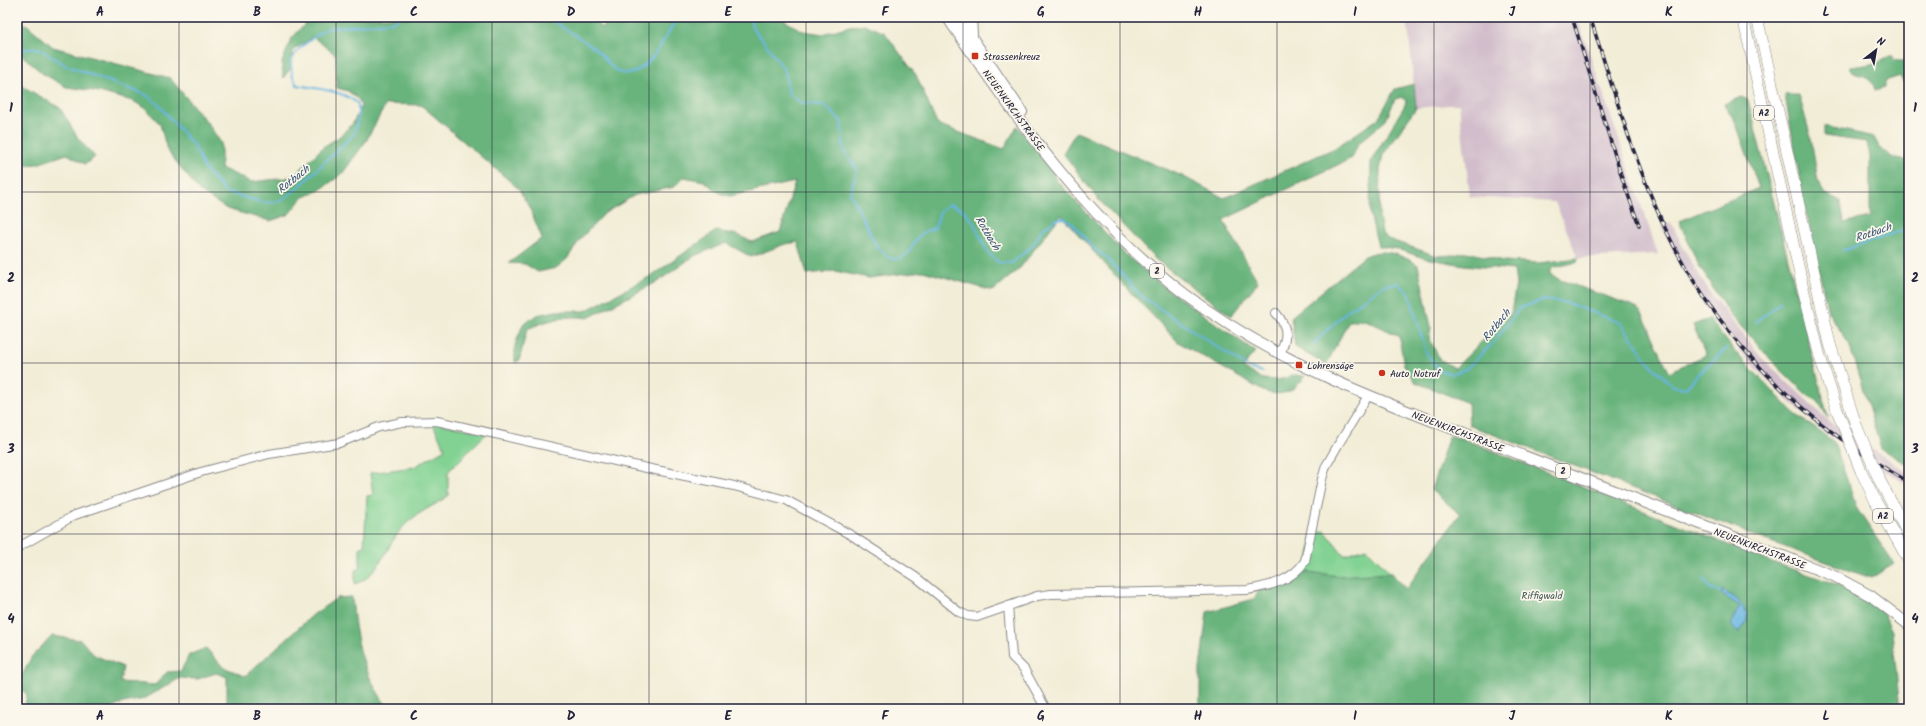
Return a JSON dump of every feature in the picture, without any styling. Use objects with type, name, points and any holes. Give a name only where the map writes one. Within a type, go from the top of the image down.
[{"type":"highway","name":"A2","points":[[1743,17],[1818,347],[1838,410],[1860,471],[1909,561]]},
{"type":"highway","name":"A2","points":[[1757,17],[1830,344],[1856,425],[1879,479],[1909,536]]},
{"type":"main road","points":[[970,17],[973,39]]},
{"type":"main road","name":"NEUENKIRCHSTRASSE","points":[[949,18],[973,39],[1045,145],[1054,162]]},
{"type":"main road","name":"NEUENKIRCHSTRASSE","points":[[949,18],[1039,146],[1098,215],[1156,271],[1220,319],[1280,355],[1322,376],[1368,396],[1834,576],[1871,596],[1909,625]]},
{"type":"street","points":[[1276,312],[1283,321],[1286,335],[1280,355]]},
{"type":"street","points":[[17,548],[75,515],[201,472],[268,454],[339,443],[379,427],[402,422],[437,421],[762,492],[786,500],[851,535],[917,578],[959,612],[968,616],[977,617],[1038,596],[1051,594],[1247,590],[1274,584],[1298,571],[1306,561],[1322,479],[1326,466],[1368,396]]},
{"type":"street","points":[[1008,606],[1012,656],[1024,669],[1046,709]]},
{"type":"shaded area","points":[[1407,17],[1577,17],[1658,254],[1578,258],[1555,202],[1470,197],[1459,104],[1416,108]]},
{"type":"shaded area","points":[[1671,223],[1689,258],[1711,294],[1761,357],[1831,423],[1909,473],[1909,486],[1822,430],[1790,402],[1747,359],[1718,324],[1696,293],[1661,226]]},
{"type":"green space","points":[[319,17],[590,17],[602,28],[608,17],[778,17],[803,31],[823,34],[849,26],[867,25],[885,33],[916,75],[937,124],[1004,149],[1017,126],[1048,165],[1057,181],[1127,256],[1163,286],[1256,352],[1243,368],[1263,379],[1278,380],[1295,375],[1305,376],[1301,382],[1287,392],[1276,394],[1270,393],[1263,391],[1178,342],[1129,291],[1061,215],[1020,268],[993,291],[923,271],[869,278],[835,271],[807,274],[798,242],[785,244],[751,257],[726,243],[694,256],[657,282],[588,318],[572,317],[557,319],[527,329],[519,361],[515,362],[515,345],[523,324],[537,315],[556,311],[585,311],[651,276],[716,231],[738,235],[752,242],[780,232],[795,182],[730,196],[719,193],[704,181],[684,177],[674,187],[635,195],[605,213],[581,238],[567,259],[556,268],[538,272],[525,264],[509,263],[542,238],[530,209],[519,189],[421,105],[386,104],[366,141],[342,174],[320,190],[302,198],[288,215],[270,221],[227,209],[199,191],[167,150],[160,124],[145,108],[133,101],[94,91],[66,87],[42,73],[17,51],[17,26],[26,24],[53,47],[170,78],[209,125],[221,143],[221,168],[251,182],[287,178],[296,174],[323,147],[339,137],[353,123],[361,106],[359,100],[348,91],[337,88],[336,55],[313,37],[293,50],[291,68],[283,78],[282,62],[292,38],[308,21]]},
{"type":"green space","points":[[1889,56],[1893,56],[1893,59],[1898,61],[1909,61],[1909,80],[1903,82],[1900,76],[1885,81],[1885,87],[1875,90],[1873,84],[1867,77],[1856,74],[1849,69],[1850,67],[1876,63]]},
{"type":"green space","points":[[17,83],[60,108],[78,138],[95,157],[85,164],[67,154],[37,164],[17,166]]},
{"type":"green space","points":[[1414,84],[1416,108],[1383,155],[1380,170],[1379,216],[1382,234],[1388,239],[1437,256],[1467,252],[1504,261],[1539,263],[1578,258],[1577,262],[1552,268],[1549,273],[1560,280],[1636,307],[1643,315],[1669,372],[1706,355],[1693,325],[1709,319],[1739,356],[1794,413],[1834,442],[1857,509],[1894,564],[1871,578],[1771,542],[1469,425],[1468,403],[1415,382],[1404,366],[1399,336],[1366,320],[1349,321],[1326,365],[1295,347],[1291,317],[1365,256],[1378,252],[1399,255],[1418,265],[1431,327],[1429,338],[1440,360],[1455,368],[1511,313],[1516,284],[1514,270],[1464,265],[1424,258],[1397,249],[1378,246],[1370,214],[1371,161],[1405,105],[1406,100],[1402,97],[1395,99],[1386,120],[1358,144],[1352,158],[1223,220],[1258,282],[1231,316],[1155,259],[1097,198],[1063,153],[1076,132],[1182,176],[1224,198],[1335,148],[1378,119],[1395,89]]},
{"type":"green space","points":[[1785,95],[1799,95],[1811,138],[1818,182],[1824,193],[1841,201],[1844,223],[1870,217],[1870,157],[1867,142],[1824,136],[1824,126],[1874,137],[1883,151],[1892,157],[1909,160],[1909,465],[1881,449],[1849,344],[1828,312],[1804,203]]},
{"type":"green space","points":[[1741,97],[1748,100],[1828,418],[1818,401],[1807,395],[1774,363],[1728,312],[1699,266],[1679,221],[1759,188],[1735,121],[1724,104]]},
{"type":"green space","points":[[432,422],[487,433],[448,472],[448,496],[409,521],[398,533],[371,574],[364,580],[355,584],[355,570],[360,569],[360,547],[364,547],[367,496],[373,495],[370,473],[414,467],[445,449]]},
{"type":"green space","name":"Riffigwald","points":[[1449,436],[1461,438],[1766,560],[1853,590],[1880,607],[1892,631],[1900,709],[1200,709],[1200,669],[1207,612],[1254,599],[1260,589],[1301,571],[1338,576],[1391,573],[1406,589],[1460,514],[1431,490]]},
{"type":"green space","points":[[1325,531],[1344,555],[1366,548],[1391,573],[1338,576],[1301,571],[1308,563],[1313,534]]},
{"type":"green space","points":[[352,597],[355,628],[362,656],[373,683],[389,709],[227,709],[227,677],[216,673],[198,679],[180,678],[144,699],[123,703],[110,709],[26,709],[27,694],[17,687],[17,676],[22,676],[32,656],[52,636],[81,640],[94,655],[123,667],[120,682],[155,685],[167,672],[181,671],[189,655],[206,648],[223,667],[245,676],[314,614],[337,598]]},
{"type":"water","points":[[1722,590],[1736,599],[1743,606],[1747,616],[1747,622],[1739,633],[1733,628],[1731,623],[1740,606],[1722,595]]},
{"type":"waterway","name":"Rotbach","points":[[17,50],[38,48],[65,65],[146,95],[157,103],[195,147],[204,168],[225,192],[265,203],[281,201],[300,186],[354,134],[358,117],[358,104],[352,99],[337,93],[297,85],[292,75],[291,60],[300,48],[328,28],[392,22],[400,17]]},
{"type":"waterway","name":"Rotbach","points":[[546,17],[589,45],[615,70],[628,73],[637,70],[646,64],[654,55],[677,17]]},
{"type":"waterway","name":"Rotbach","points":[[746,17],[751,22],[752,28],[785,71],[789,95],[802,103],[824,105],[841,121],[844,150],[857,170],[850,193],[877,247],[891,259],[899,259],[903,257],[907,254],[921,234],[935,228],[940,212],[949,204],[963,210],[974,223],[987,252],[998,262],[1012,263],[1033,245],[1042,229],[1056,219],[1064,218],[1073,224],[1092,247],[1107,258],[1141,296],[1249,368],[1263,372]]},
{"type":"waterway","name":"Rotbach","points":[[1842,251],[1909,228]]},
{"type":"waterway","name":"Rotbach","points":[[1313,344],[1347,311],[1384,285],[1397,283],[1409,293],[1427,354],[1439,370],[1451,374],[1466,369],[1494,342],[1520,308],[1543,300],[1567,303],[1621,323],[1650,364],[1673,386],[1686,388],[1698,374],[1727,348]]},
{"type":"waterway","name":"Rotbach","points":[[1756,322],[1781,302]]},
{"type":"waterway","points":[[1703,578],[1711,590],[1720,592]]},
{"type":"railway","points":[[1572,17],[1623,181],[1639,225]]},
{"type":"railway","points":[[1590,17],[1625,125],[1654,204],[1687,269],[1711,307],[1738,342],[1768,375],[1800,406],[1834,434],[1909,482]]},
{"type":"place","name":"Strassenkreuz","points":[[975,56]]},
{"type":"place","name":"Lohrensäge","points":[[1299,365]]},
{"type":"place","name":"Auto Notruf","points":[[1382,373]]}]
